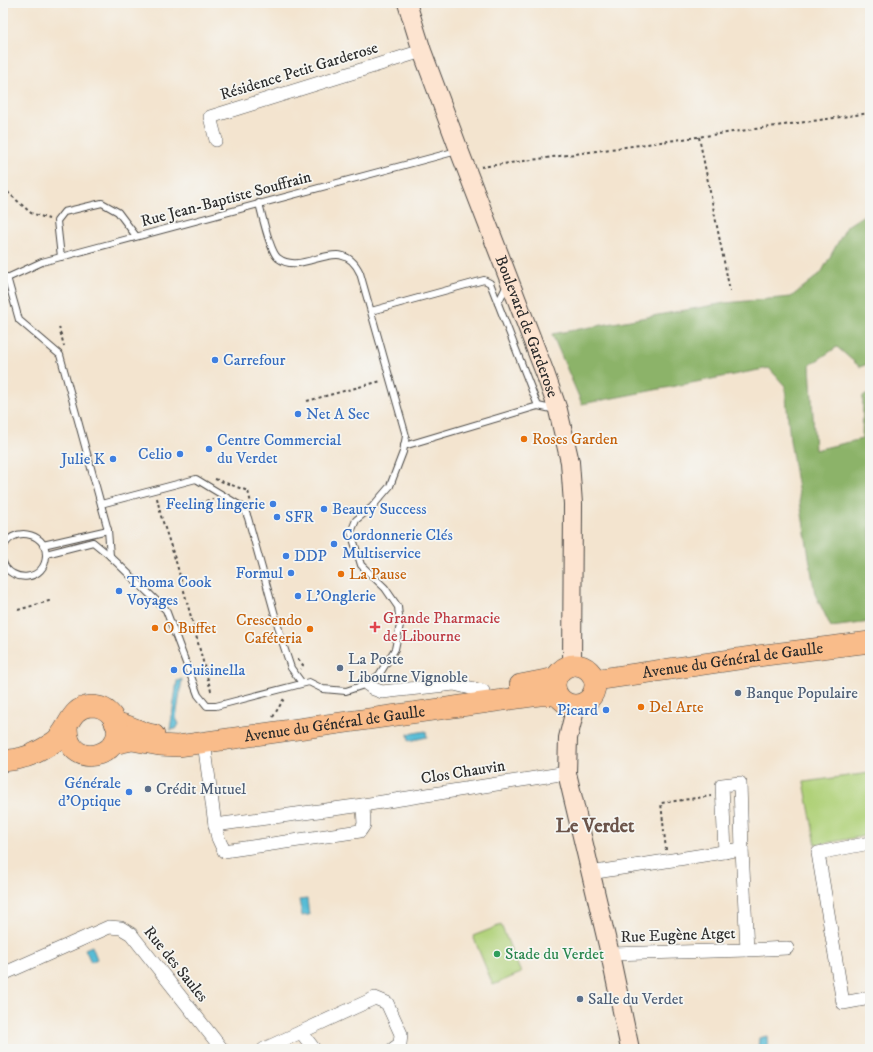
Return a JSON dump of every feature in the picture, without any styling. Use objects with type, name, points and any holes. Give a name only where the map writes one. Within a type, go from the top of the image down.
[{"type":"main road","name":"Boulevard de Garderose","points":[[407,3],[422,51],[558,410],[570,462],[572,479],[572,665]]},
{"type":"main road","name":"Avenue du Général de Gaulle","points":[[595,680],[765,655],[870,642]]},
{"type":"main road","points":[[557,687],[565,703],[576,706],[587,702],[591,698],[596,686],[595,680],[589,670],[578,665],[572,665]]},
{"type":"main road","name":"Avenue du Général de Gaulle","points":[[557,687],[562,669],[572,665]]},
{"type":"main road","name":"Avenue du Général de Gaulle","points":[[115,723],[122,723],[149,734],[164,735],[270,722],[538,683],[557,687]]},
{"type":"main road","name":"Avenue du Général de Gaulle","points":[[74,749],[87,756],[95,756],[108,750],[113,744],[132,740],[159,745],[178,746],[539,695],[557,687]]},
{"type":"main road","points":[[3,771],[29,767],[74,749],[69,743],[67,735],[69,720],[79,709],[87,706],[101,708],[108,711],[112,716],[117,730],[113,744]]},
{"type":"main road","points":[[576,706],[568,738],[568,773],[610,954],[630,1049]]},
{"type":"main road","points":[[3,761],[22,758],[37,751],[55,741],[67,728]]},
{"type":"street","name":"Résidence Petit Garderose","points":[[216,140],[210,117],[422,51]]},
{"type":"street","points":[[368,684],[374,689],[382,692],[454,684],[483,691]]},
{"type":"street","points":[[204,742],[215,825],[218,838],[224,852],[360,831],[364,825],[363,804]]},
{"type":"street","name":"Clos Chauvin","points":[[215,825],[568,773]]},
{"type":"street","name":"Rue Eugène Atget","points":[[722,795],[722,785],[740,783],[747,950]]},
{"type":"street","points":[[722,795],[725,852]]},
{"type":"street","points":[[870,843],[818,853],[843,1003],[870,998]]},
{"type":"street","points":[[590,873],[742,849]]},
{"type":"street","name":"Rue des Saules","points":[[3,974],[109,927],[121,928],[131,934],[222,1049]]},
{"type":"street","name":"Rue Eugène Atget","points":[[610,954],[787,948]]},
{"type":"street","points":[[264,1049],[375,998],[387,1003],[401,1034],[400,1044],[393,1049]]},
{"type":"street","points":[[301,1032],[314,1049]]},
{"type":"lane","name":"Rue Jean-Baptiste Souffrain","points":[[5,278],[42,262],[459,150]]},
{"type":"lane","points":[[61,257],[57,221],[64,212],[102,203],[118,212],[136,236]]},
{"type":"lane","points":[[46,554],[80,544],[93,542],[110,556],[166,610],[198,695],[207,706],[216,706],[309,682],[323,689],[346,691],[368,684],[379,675],[396,649],[400,625],[398,607],[385,588],[361,565],[350,532],[356,520],[372,507],[390,486],[406,436],[360,273],[356,264],[344,256],[333,254],[291,264],[277,258],[271,246],[258,204]]},
{"type":"lane","points":[[5,278],[19,320],[60,355],[94,484],[108,530],[110,556]]},
{"type":"lane","points":[[371,311],[484,280],[490,283],[538,406]]},
{"type":"lane","points":[[498,304],[509,280]]},
{"type":"lane","points":[[404,446],[538,406],[558,410]]},
{"type":"lane","points":[[101,504],[196,479],[244,508],[283,644],[291,668],[302,683]]},
{"type":"lane","points":[[43,545],[108,530]]},
{"type":"lane","points":[[3,549],[8,540],[14,536],[27,534],[34,536],[39,540],[43,545],[46,554],[44,564],[41,569],[30,576],[16,576],[9,572],[3,562]]},
{"type":"lane","points":[[78,537],[80,544]]},
{"type":"path","points":[[466,169],[870,113]]},
{"type":"path","points":[[700,137],[730,291]]},
{"type":"path","points":[[3,188],[31,214],[57,221]]},
{"type":"path","points":[[58,342],[64,347],[59,327]]},
{"type":"path","points":[[307,401],[390,379]]},
{"type":"path","points":[[213,478],[248,491],[252,505]]},
{"type":"path","points":[[155,490],[161,516],[177,565],[189,616],[210,691]]},
{"type":"path","points":[[18,610],[49,601],[49,598]]},
{"type":"path","points":[[294,654],[303,665],[297,676]]},
{"type":"path","points":[[270,722],[291,686]]},
{"type":"path","points":[[667,861],[661,803],[722,795]]},
{"type":"green space","points":[[870,211],[870,363],[860,367],[837,347],[810,365],[815,450],[862,439],[863,396],[870,394],[870,622],[831,627],[815,594],[790,440],[785,386],[769,368],[582,404],[552,334],[725,303],[791,297],[821,273],[847,226]]},
{"type":"green space","points":[[870,773],[870,835],[816,845],[804,782]]},
{"type":"green space","name":"Stade du Verdet","points":[[501,925],[521,973],[493,985],[473,936]]},
{"type":"water","points":[[182,679],[176,718],[179,724],[176,729],[170,730],[177,681]]},
{"type":"water","points":[[426,731],[427,737],[409,741],[408,734]]},
{"type":"water","points":[[307,899],[309,915],[302,916],[299,900]]},
{"type":"water","points":[[92,946],[97,959],[91,962],[85,949]]},
{"type":"water","points":[[767,1036],[768,1049],[758,1049],[759,1038]]},
{"type":"place","name":"Carrefour","points":[[215,360]]},
{"type":"place","name":"Net A Sec","points":[[298,414]]},
{"type":"place","name":"Roses Garden","points":[[524,439]]},
{"type":"place","name":"Centre Commercial du Verdet","points":[[209,449]]},
{"type":"place","name":"Celio","points":[[180,454]]},
{"type":"place","name":"Julie K","points":[[113,459]]},
{"type":"place","name":"Feeling lingerie","points":[[273,504]]},
{"type":"place","name":"Beauty Success","points":[[324,509]]},
{"type":"place","name":"SFR","points":[[277,517]]},
{"type":"place","name":"Cordonnerie Clés Multiservice","points":[[334,544]]},
{"type":"place","name":"DDP","points":[[286,556]]},
{"type":"place","name":"Formul","points":[[291,573]]},
{"type":"place","name":"La Pause","points":[[341,574]]},
{"type":"place","name":"Thoma Cook Voyages","points":[[119,591]]},
{"type":"place","name":"L'Onglerie","points":[[298,596]]},
{"type":"place","name":"Grande Pharmacie de Libourne","points":[[375,627]]},
{"type":"place","name":"O Buffet","points":[[155,628]]},
{"type":"place","name":"Crescendo Caféteria","points":[[310,629]]},
{"type":"place","name":"La Poste Libourne Vignoble","points":[[340,668]]},
{"type":"place","name":"Cuisinella","points":[[174,670]]},
{"type":"place","name":"Banque Populaire","points":[[738,693]]},
{"type":"place","name":"Del Arte","points":[[641,707]]},
{"type":"place","name":"Picard","points":[[606,710]]},
{"type":"place","name":"Crédit Mutuel","points":[[148,789]]},
{"type":"place","name":"Générale d'Optique","points":[[129,792]]},
{"type":"place","name":"Stade du Verdet","points":[[497,954]]},
{"type":"place","name":"Salle du Verdet","points":[[580,999]]},
{"type":"district","name":"Le Verdet","points":[[595,826]]}]
